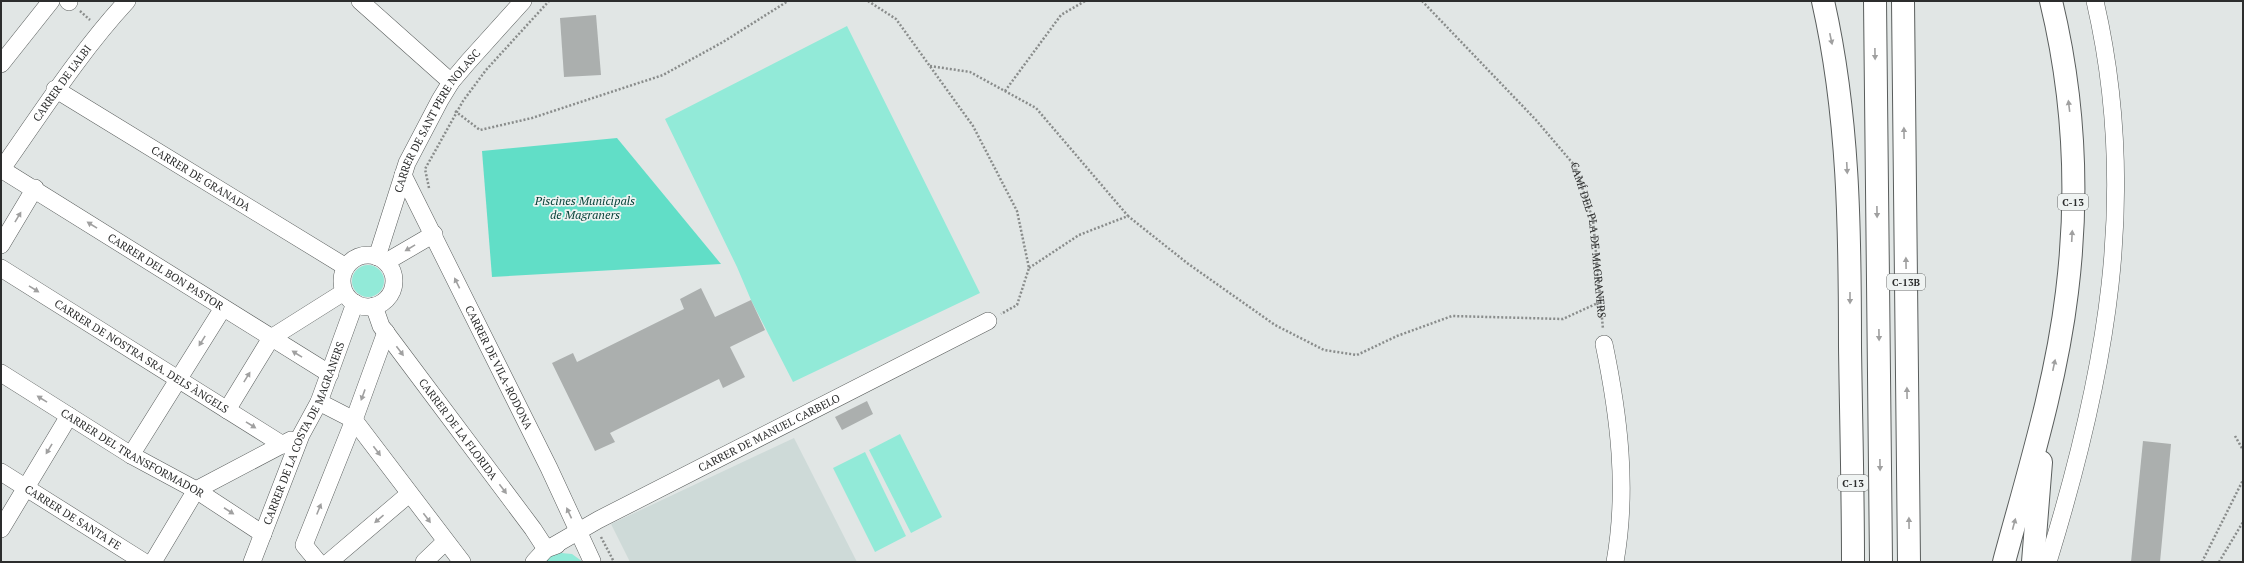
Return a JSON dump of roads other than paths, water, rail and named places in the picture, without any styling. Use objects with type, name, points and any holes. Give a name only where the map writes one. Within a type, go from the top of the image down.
[{"type":"highway","name":"C-13","points":[[1823,1],[1839,85],[1846,147],[1853,562]]},
{"type":"highway","name":"C-13B","points":[[1875,1],[1881,562]]},
{"type":"highway","name":"C-13B","points":[[1903,1],[1909,562]]},
{"type":"highway","name":"C-13","points":[[2004,562],[2046,403],[2067,293],[2073,191],[2069,112],[2059,40],[2050,1]]},
{"type":"highway","points":[[1844,562],[1844,449],[1851,403]]},
{"type":"highway","points":[[2033,562],[2046,403]]},
{"type":"street","points":[[1,64],[51,1]]},
{"type":"street","name":"CARRER DE L'ALBI","points":[[1,169],[55,89],[101,29],[127,1]]},
{"type":"street","points":[[360,1],[451,82]]},
{"type":"street","name":"CARRER DE SANT PERE NOLASC","points":[[382,259],[403,175],[411,152],[451,82],[523,1]]},
{"type":"street","points":[[2048,562],[2092,402],[2107,314],[2113,266],[2117,198],[2114,131],[2106,63],[2094,1]]},
{"type":"street","name":"CARRER DE GRANADA","points":[[55,89],[346,267]]},
{"type":"street","name":"CARRER DEL BON PASTOR","points":[[1,169],[35,188],[223,308],[330,374]]},
{"type":"street","name":"CARRER DE VILA-RODONA","points":[[403,175],[434,234],[555,480],[592,561]]},
{"type":"street","points":[[1,245],[35,188]]},
{"type":"street","points":[[382,259],[434,234]]},
{"type":"street","points":[[367,255],[382,259],[392,272],[393,288],[388,298],[374,306],[364,306],[350,297],[342,282],[346,267],[358,257],[367,255]]},
{"type":"street","name":"CARRER DE NOSTRA SRA. DELS ÀNGELS","points":[[1,268],[283,445]]},
{"type":"street","points":[[227,410],[272,338],[350,297]]},
{"type":"street","name":"CARRER DE LA COSTA DE MAGRANERS","points":[[252,562],[302,435],[319,402],[330,374],[350,297]]},
{"type":"street","name":"CARRER DE LA FLORIDA","points":[[374,306],[377,318],[386,332],[533,529],[549,548]]},
{"type":"street","points":[[131,455],[223,308]]},
{"type":"street","name":"CARRER DE MANUEL CARBELO","points":[[534,562],[549,548],[598,520],[988,322]]},
{"type":"street","points":[[318,562],[304,545],[354,420],[386,332]]},
{"type":"street","points":[[1604,344],[1618,420],[1620,455],[1622,503],[1615,562]]},
{"type":"street","name":"CARRER DEL TRANSFORMADOR","points":[[1,373],[131,455],[196,490],[263,534]]},
{"type":"street","points":[[319,402],[354,420],[445,542],[462,562]]},
{"type":"street","points":[[1,528],[69,416]]},
{"type":"street","points":[[153,562],[196,490],[302,435]]},
{"type":"street","name":"CARRER DE SANTA FE","points":[[1,472],[144,562]]},
{"type":"street","points":[[329,562],[409,494]]},
{"type":"street","points":[[424,562],[445,542]]},
{"type":"street","points":[[549,548],[560,545],[575,546],[592,561]]},
{"type":"water","name":"Piscines Municipals de Magraners","points":[[617,138],[721,264],[492,277],[482,151]]}]
